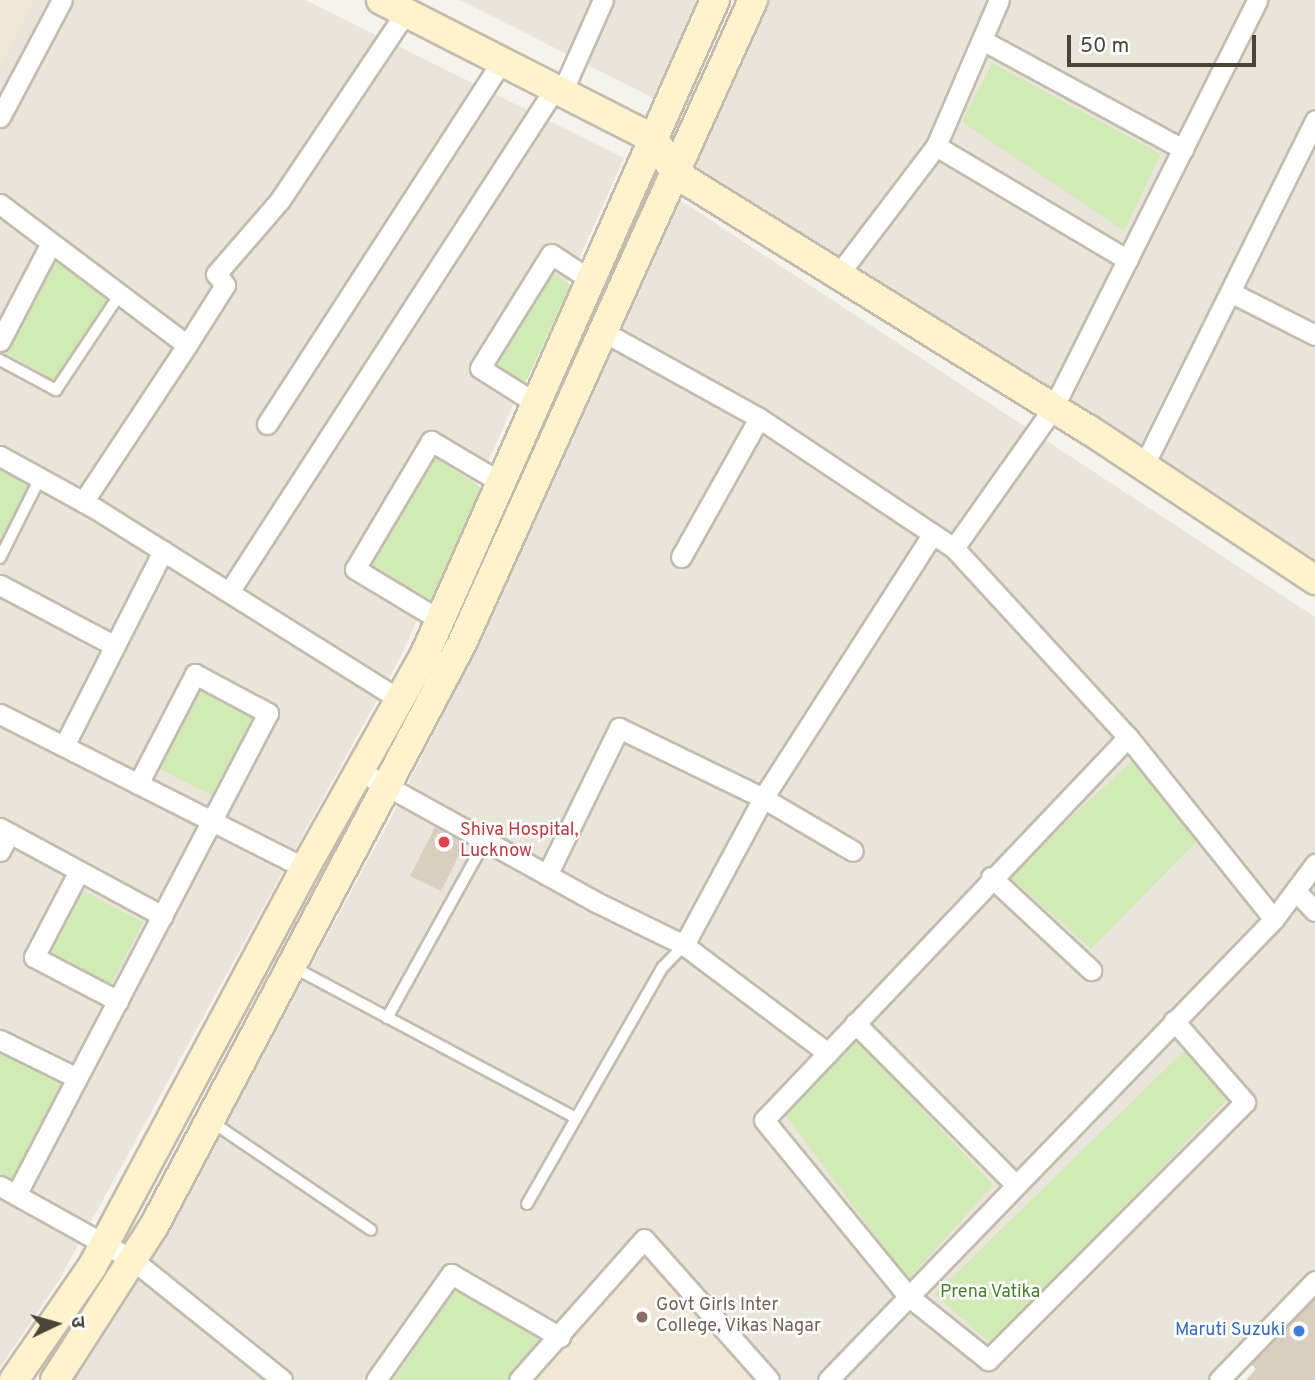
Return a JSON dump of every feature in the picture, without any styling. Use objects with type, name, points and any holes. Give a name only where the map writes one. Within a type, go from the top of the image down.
[{"type":"street","points":[[0,117],[62,0]]},
{"type":"street","points":[[229,592],[558,90],[603,0]]},
{"type":"street","points":[[14,1380],[106,1243],[440,620],[715,0]]},
{"type":"street","points":[[55,1380],[133,1260],[211,1121],[462,643],[753,0]]},
{"type":"street","points":[[838,275],[936,145],[999,0]]},
{"type":"street","points":[[954,548],[1053,408],[1183,149],[1250,3]]},
{"type":"street","points":[[83,502],[225,285],[216,275],[280,200],[393,6],[654,139],[676,174],[1053,408],[1315,580]]},
{"type":"street","points":[[982,40],[1183,149]]},
{"type":"street","points":[[267,424],[502,61]]},
{"type":"street","points":[[1143,467],[1232,293],[1308,154],[1315,120]]},
{"type":"street","points":[[936,145],[1128,260]]},
{"type":"street","points":[[0,204],[187,345]]},
{"type":"street","points":[[0,341],[51,243]]},
{"type":"street","points":[[537,404],[480,368],[551,254],[591,280]]},
{"type":"street","points":[[1232,293],[1315,335]]},
{"type":"street","points":[[604,332],[759,418],[931,536],[954,548],[1128,737],[1274,919]]},
{"type":"street","points":[[681,557],[759,418]]},
{"type":"street","points":[[440,620],[355,569],[431,441],[502,483]]},
{"type":"street","points":[[0,456],[83,502],[399,699]]},
{"type":"street","points":[[684,945],[763,798],[931,536]]},
{"type":"street","points":[[64,746],[163,551]]},
{"type":"street","points":[[0,585],[115,646]]},
{"type":"street","points":[[138,783],[195,674],[268,713],[77,1078],[8,1191],[133,1260],[262,1374],[282,1380]]},
{"type":"street","points":[[0,714],[305,868]]},
{"type":"street","points":[[547,875],[619,728],[763,798],[853,851]]},
{"type":"street","points":[[1128,737],[991,877],[764,1120],[907,1295],[988,1360],[1245,1102],[1174,1021]]},
{"type":"street","points":[[358,770],[547,875],[684,945],[828,1053]]},
{"type":"street","points":[[0,851],[4,831],[163,916]]},
{"type":"street","points":[[828,1380],[907,1295],[1274,919],[1297,892],[1315,864]]},
{"type":"street","points":[[79,871],[34,957],[118,1001]]},
{"type":"street","points":[[991,877],[1091,970]]},
{"type":"street","points":[[1297,892],[1315,911]]},
{"type":"street","points":[[262,949],[293,967]]},
{"type":"street","points":[[855,1023],[1016,1184]]},
{"type":"street","points":[[0,1040],[77,1078]]},
{"type":"street","points":[[181,1102],[211,1121]]},
{"type":"street","points":[[519,1380],[560,1337],[644,1239],[769,1380]]},
{"type":"street","points":[[376,1380],[451,1274],[560,1337]]},
{"type":"street","points":[[1219,1380],[1315,1281]]},
{"type":"lane","points":[[0,360],[56,390],[120,294]]},
{"type":"lane","points":[[0,558],[40,478]]},
{"type":"lane","points":[[387,1018],[485,841]]},
{"type":"lane","points":[[527,1204],[663,967],[684,945]]},
{"type":"lane","points":[[293,967],[576,1118]]},
{"type":"lane","points":[[211,1121],[371,1230]]},
{"type":"shaded area","points":[[0,0],[305,0],[624,158],[401,656],[59,1280],[0,1368]]},
{"type":"shaded area","points":[[0,0],[35,0],[0,68]]},
{"type":"shaded area","points":[[460,0],[697,0],[655,99]]},
{"type":"shaded area","points":[[766,0],[1315,0],[1315,561],[694,170]]},
{"type":"shaded area","points":[[677,198],[1315,617],[1315,1283],[1216,1380],[72,1380],[183,1203],[393,814],[492,617]]},
{"type":"shaded area","name":"Govt Girls Inter College, Vikas Nagar","points":[[645,1253],[752,1380],[527,1380]]},
{"type":"green space","points":[[992,63],[1161,154],[1124,231],[962,122]]},
{"type":"green space","points":[[54,256],[111,297],[54,381],[2,351]]},
{"type":"green space","points":[[553,273],[571,285],[525,384],[496,365]]},
{"type":"green space","points":[[434,457],[482,488],[431,600],[368,566]]},
{"type":"green space","points":[[0,468],[30,483],[0,542]]},
{"type":"green space","points":[[198,689],[255,716],[215,797],[159,769]]},
{"type":"green space","points":[[1133,760],[1196,842],[1091,949],[1008,876]]},
{"type":"green space","points":[[81,890],[143,922],[111,985],[49,953]]},
{"type":"green space","points":[[858,1041],[993,1185],[908,1280],[784,1113]]},
{"type":"green space","name":"Prena Vatika","points":[[1188,1047],[1230,1096],[992,1346],[935,1294]]},
{"type":"green space","points":[[0,1051],[62,1082],[13,1180],[0,1173]]},
{"type":"green space","points":[[459,1285],[546,1336],[508,1380],[393,1380]]},
{"type":"building","points":[[435,827],[465,843],[441,891],[410,876]]},
{"type":"building","name":"Maruti Suzuki","points":[[1315,1299],[1315,1380],[1246,1380],[1256,1369],[1251,1364]]},
{"type":"place","name":"Shiva Hospital, Lucknow","points":[[444,842]]},
{"type":"place","name":"Govt Girls Inter College, Vikas Nagar","points":[[642,1317]]},
{"type":"place","name":"Maruti Suzuki","points":[[1299,1331]]}]
